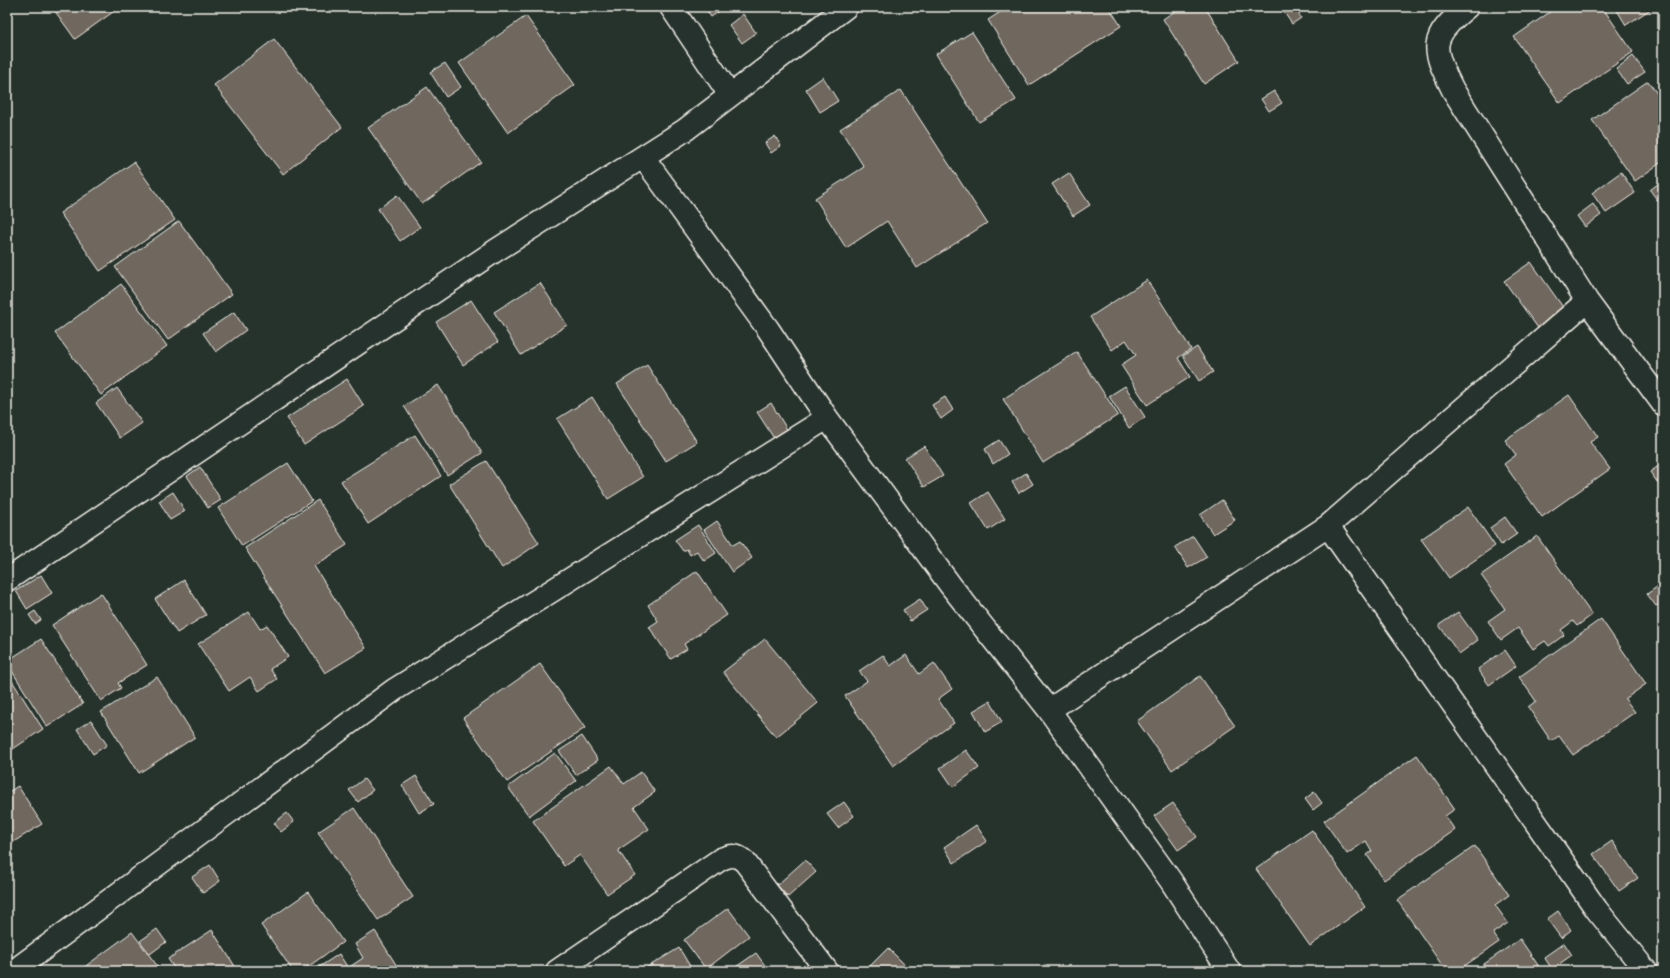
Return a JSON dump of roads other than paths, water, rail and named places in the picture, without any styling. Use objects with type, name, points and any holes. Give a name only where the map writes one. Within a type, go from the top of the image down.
[{"type":"street","points":[[671,7],[730,95]]},
{"type":"street","points":[[7,580],[494,251],[685,130],[846,7]]},
{"type":"street","points":[[1467,7],[1442,30],[1437,45],[1437,56],[1441,66],[1453,90],[1587,301],[1663,404]]},
{"type":"street","points":[[643,156],[768,329],[827,418],[951,586],[1049,710],[1170,881],[1229,971]]},
{"type":"street","points":[[1049,710],[1328,526],[1587,301]]},
{"type":"street","points":[[13,967],[394,690],[827,418]]},
{"type":"street","points":[[1328,526],[1597,910],[1646,971]]},
{"type":"street","points":[[557,971],[721,859],[730,855],[738,856],[745,862],[827,971]]}]
